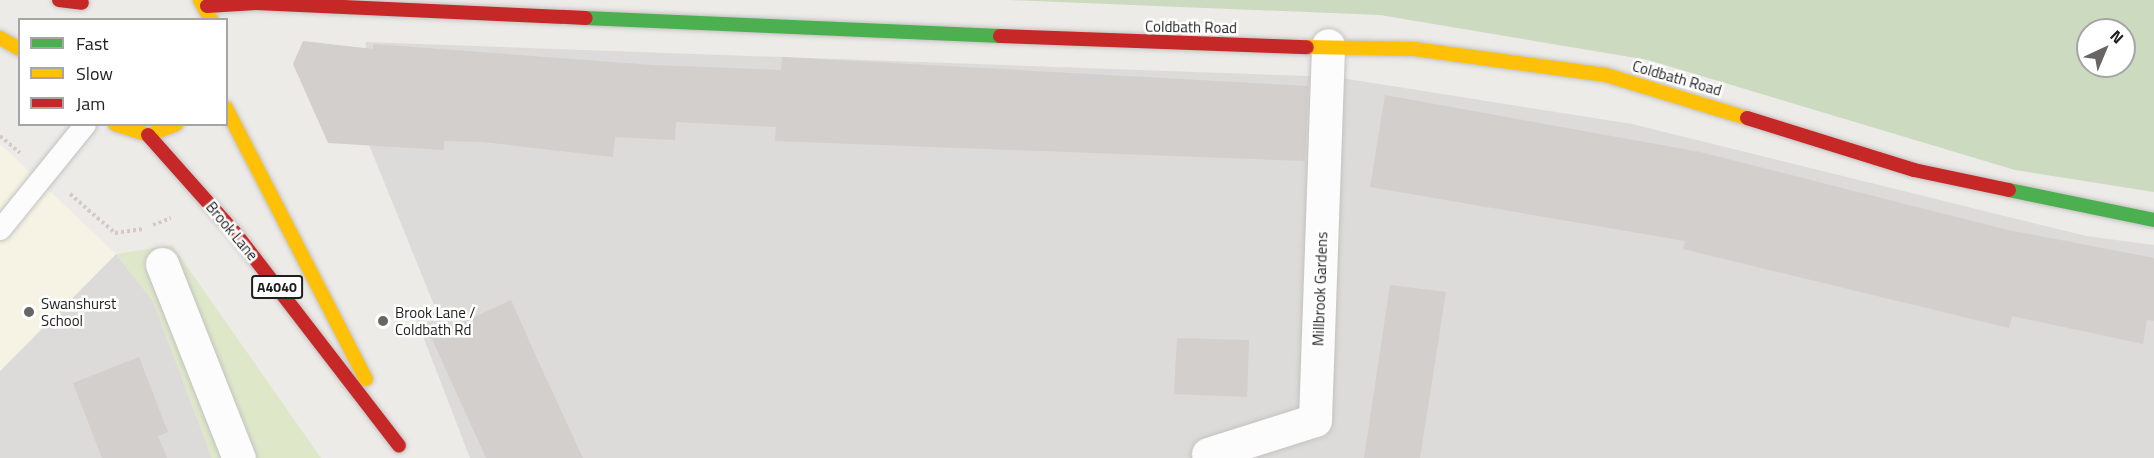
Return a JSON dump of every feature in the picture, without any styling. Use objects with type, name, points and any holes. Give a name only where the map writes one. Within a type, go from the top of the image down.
[{"type":"main road","points":[[59,0],[84,2],[75,18]]},
{"type":"main road","name":"Coldbath Road","points":[[206,9],[256,3],[1180,44],[1328,45],[1414,49],[1606,75],[1914,170],[2154,220]]},
{"type":"main road","points":[[0,38],[18,48]]},
{"type":"main road","name":"Brook Lane","points":[[228,112],[402,452]]},
{"type":"main road","points":[[122,126],[148,135],[171,126]]},
{"type":"main road","name":"Brook Lane","points":[[148,135],[236,234],[402,452]]},
{"type":"street","name":"Millbrook Gardens","points":[[1208,454],[1315,420],[1328,45]]},
{"type":"street","points":[[162,264],[239,458]]},
{"type":"lane","points":[[0,229],[84,126]]},
{"type":"path","points":[[0,136],[114,233],[146,228],[170,217],[176,226]]},
{"type":"shaded area","points":[[366,42],[1335,77],[1632,124],[2086,236],[2154,245],[2154,458],[470,458],[414,313],[436,310],[361,125]]},
{"type":"shaded area","name":"Swanshurst School","points":[[0,144],[116,254],[0,371]]},
{"type":"shaded area","points":[[116,254],[153,301],[212,458],[0,458],[0,371]]},
{"type":"green space","points":[[1007,0],[2154,0],[2154,192],[2015,170],[1648,60],[1380,15]]},
{"type":"green space","points":[[172,245],[321,458],[212,458],[153,301],[116,254]]},
{"type":"building","points":[[303,41],[373,49],[373,44],[653,65],[781,70],[782,57],[1308,86],[1305,161],[775,141],[776,127],[676,122],[675,140],[615,137],[613,157],[483,142],[444,141],[444,150],[328,143],[293,64]]},
{"type":"building","points":[[1385,95],[1700,152],[2008,230],[2154,258],[2154,321],[2147,320],[2143,344],[2012,316],[2009,328],[1683,249],[1685,241],[1370,187]]},
{"type":"building","points":[[1390,285],[1446,292],[1420,458],[1364,458]]},
{"type":"building","points":[[511,300],[583,458],[486,458],[431,337]]},
{"type":"building","points":[[1177,338],[1249,340],[1247,397],[1174,394]]},
{"type":"building","points":[[139,357],[168,432],[158,436],[167,458],[102,458],[73,383]]},
{"type":"traffic: fast","points":[[586,18],[1000,36]]},
{"type":"traffic: fast","points":[[2009,190],[2154,220]]},
{"type":"traffic: slow","points":[[200,0],[210,18]]},
{"type":"traffic: slow","points":[[0,38],[18,48]]},
{"type":"traffic: slow","points":[[1307,47],[1414,49],[1606,75],[1747,118]]},
{"type":"traffic: slow","points":[[228,112],[366,379]]},
{"type":"traffic: slow","points":[[121,126],[148,135],[171,126]]},
{"type":"traffic: jam","points":[[59,0],[82,3]]},
{"type":"traffic: jam","points":[[207,6],[256,3],[586,18]]},
{"type":"traffic: jam","points":[[1000,36],[1307,47]]},
{"type":"traffic: jam","points":[[1747,118],[1914,170],[2009,190]]},
{"type":"traffic: jam","points":[[148,135],[236,234],[399,446]]},
{"type":"place","name":"Swanshurst School","points":[[29,312]]},
{"type":"place","name":"Brook Lane / Coldbath Rd","points":[[383,321]]}]
